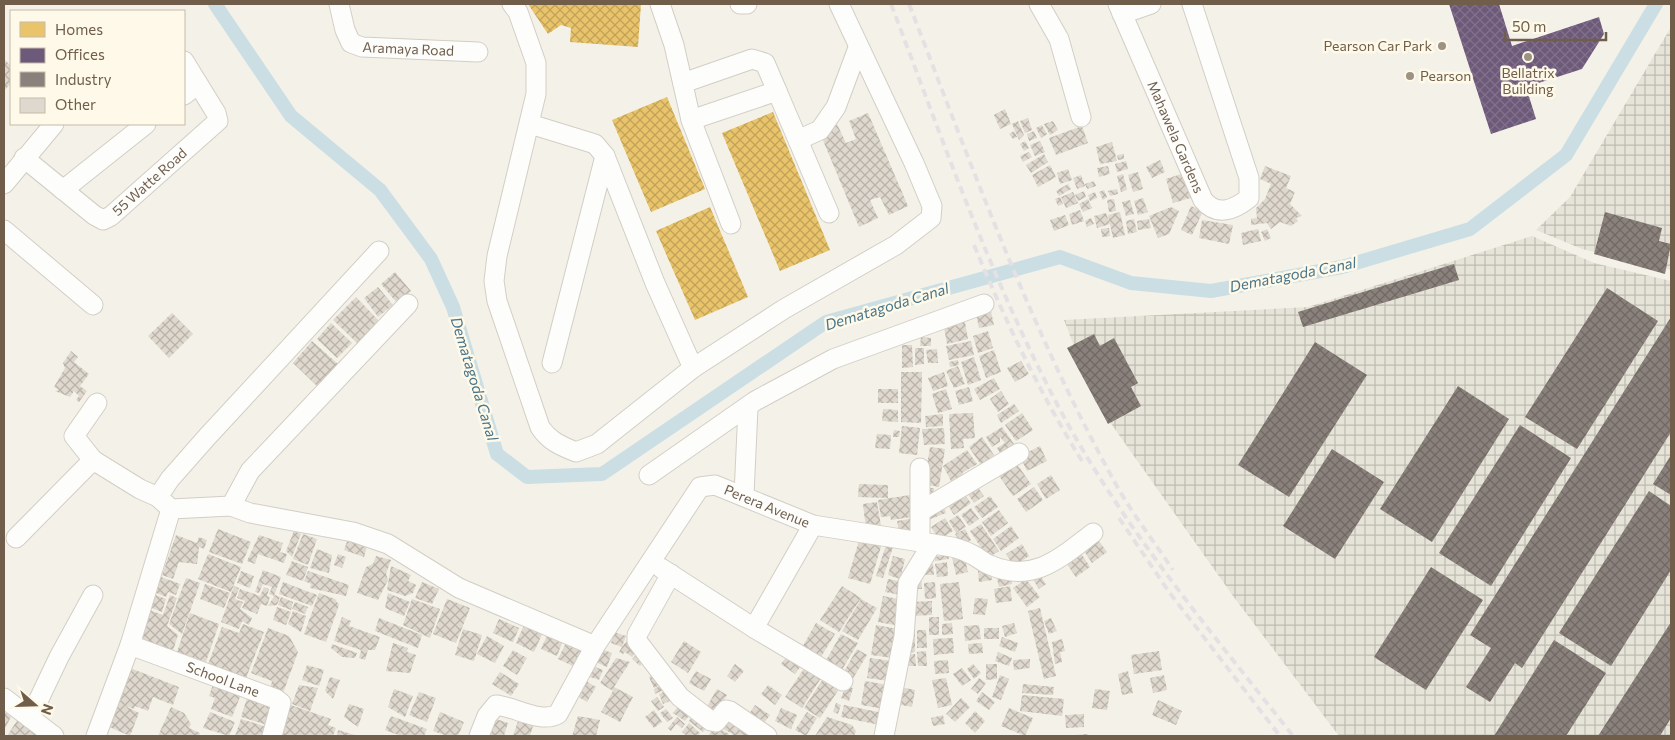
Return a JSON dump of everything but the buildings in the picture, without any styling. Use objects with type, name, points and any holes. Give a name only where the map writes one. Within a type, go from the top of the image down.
[{"type":"street","name":"Aramaya Road","points":[[339,4],[345,30],[351,43],[362,47],[478,52]]},
{"type":"street","points":[[512,4],[518,12],[536,63],[536,94],[497,256],[494,281],[497,301],[540,426],[546,437],[558,445],[576,452],[597,444],[693,368],[784,309],[896,245],[931,218],[932,206],[914,163],[858,48],[839,4]]},
{"type":"street","points":[[660,4],[674,45],[691,120],[731,224]]},
{"type":"street","points":[[740,4],[747,4]]},
{"type":"street","points":[[1039,4],[1059,39],[1081,117]]},
{"type":"street","points":[[1120,9],[1151,4]]},
{"type":"street","name":"Mahawela Gardens","points":[[1120,9],[1203,200],[1210,208],[1224,211],[1237,207],[1249,198],[1250,178],[1192,4]]},
{"type":"street","points":[[798,140],[820,130],[836,107],[858,48]]},
{"type":"street","points":[[683,83],[752,60],[765,63],[829,212]]},
{"type":"street","name":"55 Watte Road","points":[[24,158],[103,220],[111,216],[218,121],[216,113],[191,89],[185,65]]},
{"type":"street","points":[[691,120],[777,91]]},
{"type":"street","points":[[530,124],[595,144],[606,156],[655,283],[693,368]]},
{"type":"street","points":[[4,184],[53,125]]},
{"type":"street","points":[[63,190],[145,125]]},
{"type":"street","points":[[552,363],[606,156]]},
{"type":"street","points":[[4,230],[93,305]]},
{"type":"street","points":[[96,736],[130,645],[170,479],[379,251]]},
{"type":"street","points":[[231,506],[250,471],[408,304]]},
{"type":"street","points":[[649,475],[748,408],[755,401],[833,359],[984,304]]},
{"type":"street","points":[[97,403],[74,436],[93,460],[165,503],[231,506],[250,513],[353,532],[388,544],[459,588],[595,646]]},
{"type":"street","points":[[744,495],[748,408]]},
{"type":"street","points":[[921,511],[1019,453]]},
{"type":"street","points":[[16,538],[93,460]]},
{"type":"street","points":[[884,736],[904,636],[908,583],[926,543],[921,511],[920,468]]},
{"type":"street","name":"Perera Avenue","points":[[479,736],[487,716],[496,706],[508,706],[545,718],[558,714],[595,646],[700,487],[715,485],[744,495],[813,525],[952,546],[990,565],[1017,573],[1033,571],[1052,563],[1093,533]]},
{"type":"street","points":[[754,628],[813,525]]},
{"type":"street","points":[[651,562],[754,628],[843,681]]},
{"type":"street","points":[[671,574],[637,635],[636,641],[680,697],[711,721],[716,722],[726,710],[767,736]]},
{"type":"street","points":[[30,718],[59,657],[93,595]]},
{"type":"street","name":"School Lane","points":[[130,645],[276,699],[282,703],[272,736]]},
{"type":"street","points":[[4,698],[54,736]]},
{"type":"shaded area","points":[[1671,27],[1671,270],[1582,249],[1536,230],[1570,197]]},
{"type":"shaded area","points":[[1532,236],[1594,263],[1671,281],[1671,736],[1339,736],[1233,596],[1095,401],[1064,320],[1308,307]]},
{"type":"waterway","name":"Dematagoda Canal","points":[[215,4],[291,116],[380,190],[431,259],[453,307],[497,454],[527,477],[602,474],[826,322],[1060,257],[1131,283],[1211,291],[1342,267],[1470,229],[1566,155],[1656,4]]},
{"type":"railway","points":[[891,4],[988,255],[1009,305],[1056,402],[1081,447],[1137,533],[1198,615],[1293,736]]},
{"type":"railway","points":[[909,4],[1003,245],[1055,364],[1120,491],[1173,570]]},
{"type":"railway","points":[[974,245],[1024,355],[1051,409],[1082,461]]},
{"type":"railway","points":[[1119,518],[1169,592],[1280,736]]},
{"type":"place","name":"Pearson Car Park","points":[[1442,46]]},
{"type":"place","name":"Bellatrix Building","points":[[1528,57]]},
{"type":"place","name":"Pearson","points":[[1410,76]]}]
